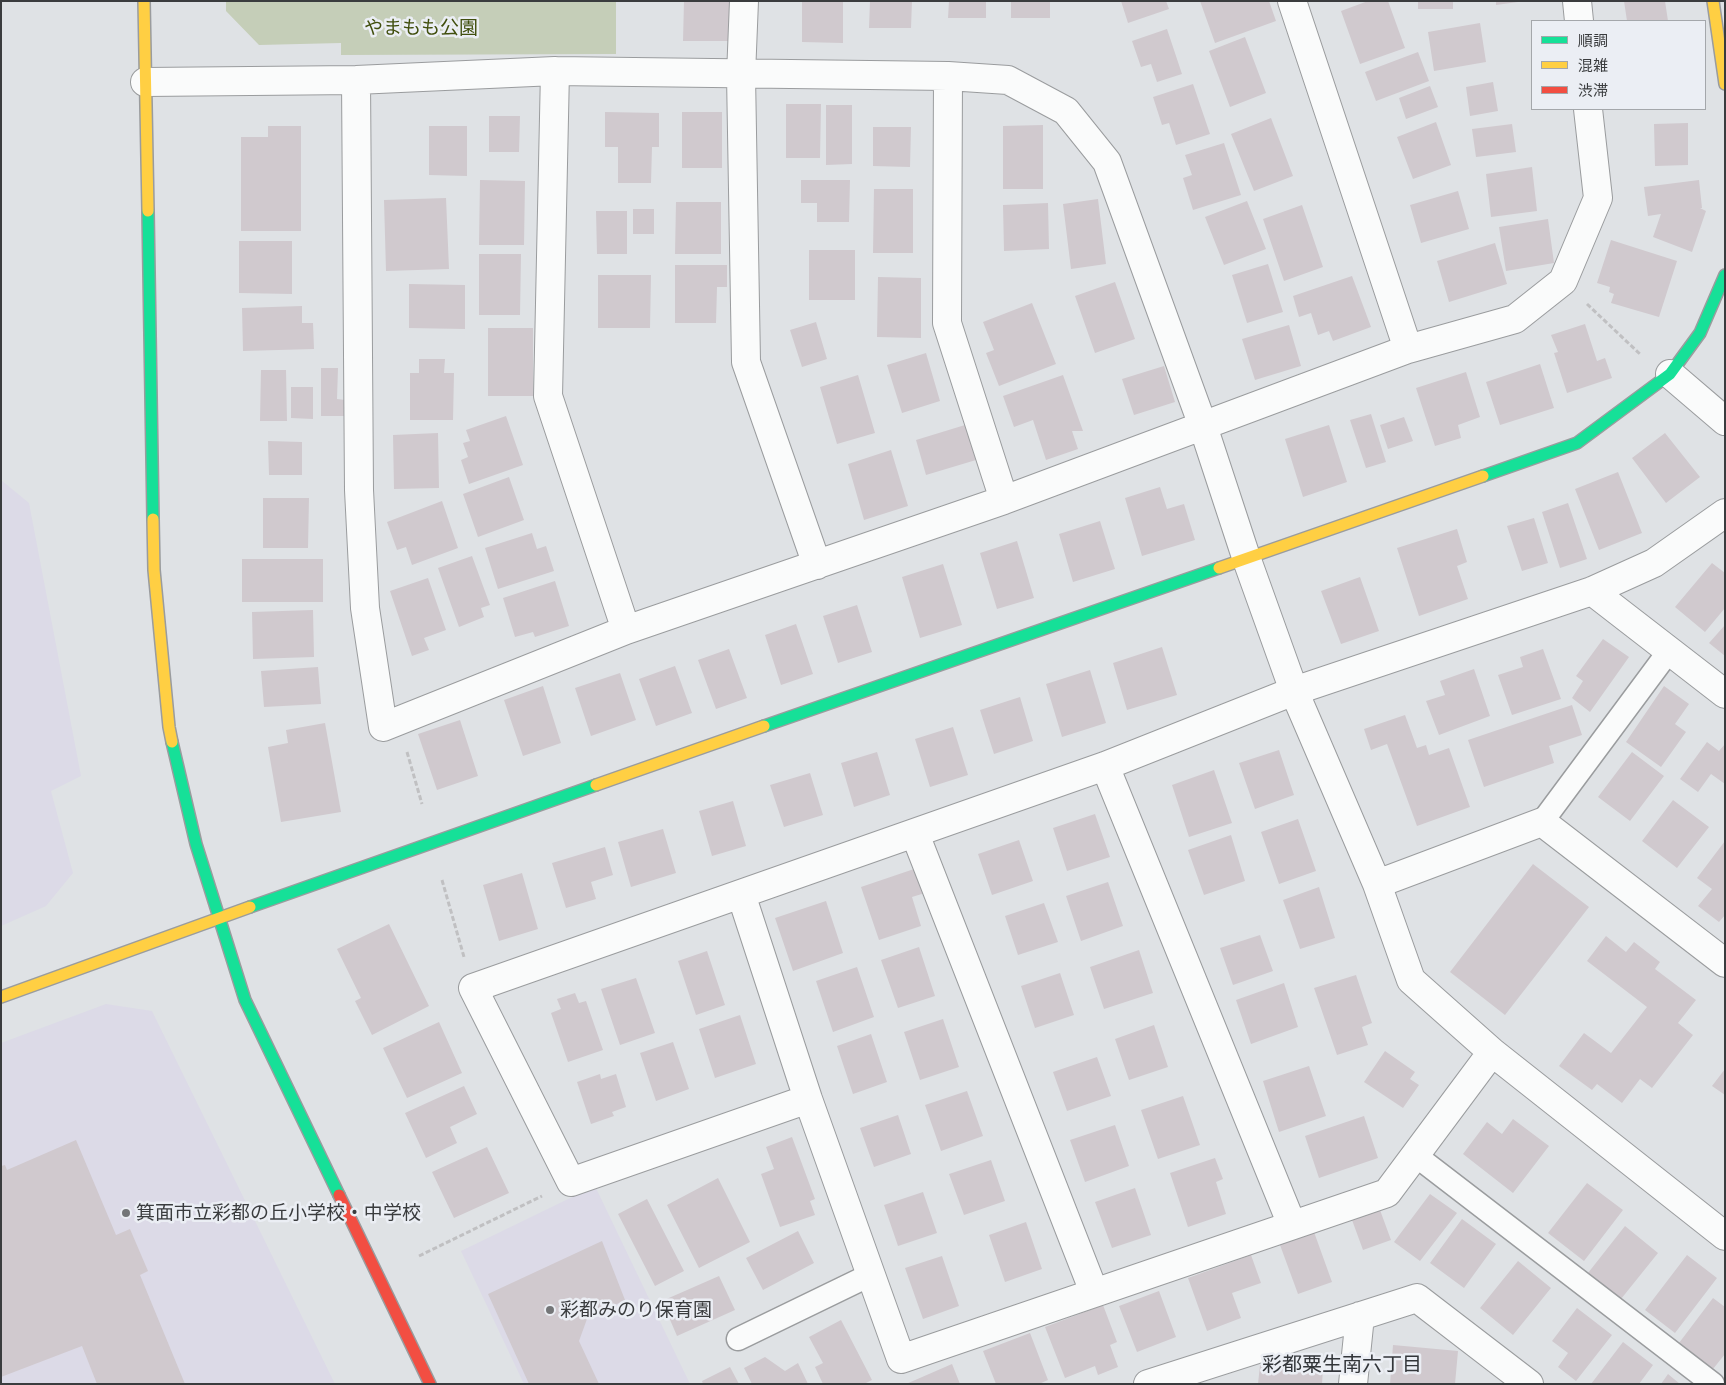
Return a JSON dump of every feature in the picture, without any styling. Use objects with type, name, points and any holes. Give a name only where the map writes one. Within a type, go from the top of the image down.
[{"type":"street","points":[[144,1],[154,570],[169,727],[196,844],[221,918],[245,1000],[430,1384]]},
{"type":"street","points":[[744,1],[741,75],[746,362],[817,565]]},
{"type":"street","points":[[1292,1],[1408,349]]},
{"type":"street","points":[[1577,1],[1579,20]]},
{"type":"street","points":[[1713,1],[1725,84]]},
{"type":"street","points":[[145,82],[356,80],[555,71],[741,75],[948,76],[1008,80],[1066,111],[1107,162],[1203,426],[1247,560],[1294,691],[1377,884],[1411,980],[1492,1052],[1725,1236]]},
{"type":"street","points":[[555,71],[548,396],[626,630]]},
{"type":"street","points":[[948,76],[947,324],[1004,500]]},
{"type":"street","points":[[356,80],[359,490],[365,608],[383,727],[626,630],[1004,500],[1408,349],[1515,319],[1563,281],[1598,198],[1588,110]]},
{"type":"street","points":[[1,997],[297,889],[1247,560],[1577,443],[1670,374],[1700,333],[1725,275]]},
{"type":"street","points":[[1670,374],[1725,421]]},
{"type":"street","points":[[808,1099],[571,1182],[473,988],[1105,766],[1294,691],[1592,591],[1654,563],[1725,514]]},
{"type":"street","points":[[1592,591],[1725,694]]},
{"type":"street","points":[[1105,766],[1292,1225]]},
{"type":"street","points":[[1377,884],[1542,822],[1725,963]]},
{"type":"street","points":[[915,834],[1094,1292]]},
{"type":"street","points":[[741,894],[808,1099],[901,1358],[1387,1193],[1492,1052]]},
{"type":"street","points":[[1148,1384],[1417,1298],[1529,1384]]},
{"type":"street","points":[[1353,1384],[1360,1316]]},
{"type":"lane","points":[[1542,822],[1669,651]]},
{"type":"lane","points":[[1416,1155],[1713,1384]]},
{"type":"lane","points":[[738,1339],[870,1275]]},
{"type":"path","points":[[1563,281],[1644,358]]},
{"type":"path","points":[[398,721],[422,804]]},
{"type":"path","points":[[442,880],[473,988]]},
{"type":"path","points":[[419,1256],[571,1182]]},
{"type":"shaded area","points":[[1,480],[29,503],[81,776],[51,791],[73,873],[46,906],[1,926]]},
{"type":"shaded area","name":"箕面市立彩都の丘小学校・中学校","points":[[106,1004],[152,1011],[335,1384],[1,1384],[1,1043]]},
{"type":"shaded area","points":[[595,1186],[690,1384],[524,1384],[461,1251]]},
{"type":"green space","name":"やまもも公園","points":[[226,1],[616,1],[616,54],[341,55],[341,43],[259,45],[226,11]]},
{"type":"building","points":[[684,1],[729,1],[729,41],[683,41]]},
{"type":"building","points":[[802,1],[843,1],[843,43],[802,42]]},
{"type":"building","points":[[870,1],[912,1],[911,28],[869,28]]},
{"type":"building","points":[[949,1],[986,1],[986,18],[948,18]]},
{"type":"building","points":[[1011,1],[1050,1],[1050,18],[1011,18]]},
{"type":"building","points":[[1121,1],[1166,1],[1169,9],[1128,23]]},
{"type":"building","points":[[1200,1],[1269,1],[1276,21],[1215,43]]},
{"type":"building","points":[[1368,1],[1388,1],[1405,48],[1360,64],[1341,11]]},
{"type":"building","points":[[1418,1],[1453,1],[1453,9],[1418,9]]},
{"type":"building","points":[[1496,1],[1518,1],[1518,2],[1496,5]]},
{"type":"building","points":[[1624,1],[1665,1],[1668,20],[1627,20]]},
{"type":"building","points":[[1480,23],[1486,62],[1434,71],[1428,32]]},
{"type":"building","points":[[1167,29],[1182,74],[1157,82],[1151,64],[1141,67],[1132,41]]},
{"type":"building","points":[[1245,37],[1266,93],[1230,107],[1209,51]]},
{"type":"building","points":[[1418,52],[1429,81],[1376,101],[1365,72]]},
{"type":"building","points":[[1493,82],[1498,111],[1470,116],[1466,87]]},
{"type":"building","points":[[1193,84],[1210,134],[1176,145],[1169,123],[1162,125],[1153,97]]},
{"type":"building","points":[[1430,86],[1438,107],[1406,119],[1399,98]]},
{"type":"building","points":[[786,104],[821,104],[820,158],[786,158]]},
{"type":"building","points":[[826,105],[852,105],[852,164],[826,165]]},
{"type":"building","points":[[605,112],[659,113],[659,147],[652,147],[651,183],[618,183],[618,147],[605,147]]},
{"type":"building","points":[[682,112],[722,112],[722,168],[682,168]]},
{"type":"building","points":[[489,116],[520,116],[519,152],[489,152]]},
{"type":"building","points":[[1271,118],[1293,176],[1254,191],[1231,134]]},
{"type":"building","points":[[1436,122],[1451,165],[1413,179],[1397,137]]},
{"type":"building","points":[[1688,123],[1688,165],[1655,166],[1654,124]]},
{"type":"building","points":[[1512,124],[1516,152],[1476,157],[1472,129]]},
{"type":"building","points":[[1043,125],[1043,189],[1003,189],[1003,126]]},
{"type":"building","points":[[268,126],[301,126],[301,231],[241,231],[241,137],[268,137]]},
{"type":"building","points":[[429,126],[467,126],[467,176],[429,175]]},
{"type":"building","points":[[873,127],[911,127],[910,167],[873,166]]},
{"type":"building","points":[[1224,143],[1241,195],[1193,210],[1183,178],[1192,175],[1185,155]]},
{"type":"building","points":[[1532,167],[1537,211],[1491,217],[1486,174]]},
{"type":"building","points":[[480,180],[525,181],[524,245],[479,245]]},
{"type":"building","points":[[801,180],[850,180],[849,222],[817,222],[817,203],[801,203]]},
{"type":"building","points":[[1699,180],[1702,208],[1700,208],[1706,211],[1692,252],[1653,237],[1661,214],[1648,216],[1644,187]]},
{"type":"building","points":[[874,189],[913,189],[913,253],[873,253]]},
{"type":"building","points":[[1458,191],[1469,229],[1421,243],[1410,205]]},
{"type":"building","points":[[446,198],[449,269],[386,271],[384,200]]},
{"type":"building","points":[[1098,199],[1106,264],[1071,269],[1063,204]]},
{"type":"building","points":[[1247,201],[1266,249],[1224,265],[1205,217]]},
{"type":"building","points":[[676,202],[721,202],[721,254],[675,254]]},
{"type":"building","points":[[1048,203],[1049,249],[1004,251],[1003,205]]},
{"type":"building","points":[[1302,205],[1323,267],[1284,281],[1263,219]]},
{"type":"building","points":[[633,209],[654,209],[654,234],[633,234]]},
{"type":"building","points":[[596,211],[627,211],[627,254],[597,254]]},
{"type":"building","points":[[1548,219],[1554,263],[1506,271],[1499,227]]},
{"type":"building","points":[[1611,240],[1677,261],[1659,317],[1611,303],[1614,294],[1609,292],[1610,287],[1597,283]]},
{"type":"building","points":[[239,241],[292,241],[292,294],[239,293]]},
{"type":"building","points":[[1495,243],[1507,284],[1449,302],[1437,261]]},
{"type":"building","points":[[809,250],[855,250],[855,300],[809,300]]},
{"type":"building","points":[[479,254],[521,254],[520,315],[479,315]]},
{"type":"building","points":[[1268,264],[1283,312],[1247,323],[1232,275]]},
{"type":"building","points":[[675,265],[727,265],[727,287],[717,287],[716,323],[675,323]]},
{"type":"building","points":[[598,275],[651,275],[650,328],[598,328]]},
{"type":"building","points":[[1352,276],[1371,327],[1333,341],[1329,331],[1318,335],[1311,313],[1299,317],[1293,296]]},
{"type":"building","points":[[878,277],[921,278],[921,338],[877,337]]},
{"type":"building","points":[[1115,282],[1135,339],[1095,353],[1075,296]]},
{"type":"building","points":[[409,284],[465,285],[465,329],[409,328]]},
{"type":"building","points":[[1032,303],[1056,364],[999,386],[986,353],[994,350],[983,322]]},
{"type":"building","points":[[302,306],[302,323],[313,323],[314,349],[243,351],[242,308]]},
{"type":"building","points":[[816,322],[827,359],[802,367],[790,330]]},
{"type":"building","points":[[1585,324],[1597,361],[1605,358],[1612,378],[1567,393],[1554,353],[1558,352],[1551,335]]},
{"type":"building","points":[[1289,325],[1301,366],[1255,380],[1242,339]]},
{"type":"building","points":[[488,328],[533,328],[533,396],[488,396]]},
{"type":"building","points":[[926,353],[940,401],[902,413],[887,365]]},
{"type":"building","points":[[419,359],[445,359],[444,373],[454,373],[453,420],[410,420],[410,373],[419,373]]},
{"type":"building","points":[[1540,364],[1554,408],[1500,425],[1486,382]]},
{"type":"building","points":[[1164,366],[1175,402],[1134,415],[1122,379]]},
{"type":"building","points":[[321,368],[338,368],[337,399],[345,400],[344,374],[357,373],[357,416],[321,416]]},
{"type":"building","points":[[261,370],[286,370],[287,421],[260,421]]},
{"type":"building","points":[[1466,372],[1480,417],[1458,425],[1461,438],[1435,446],[1416,388]]},
{"type":"building","points":[[858,375],[875,433],[837,444],[820,387]]},
{"type":"building","points":[[1063,375],[1083,431],[1072,431],[1078,449],[1046,460],[1033,420],[1014,427],[1003,396]]},
{"type":"building","points":[[291,387],[313,387],[313,419],[291,418]]},
{"type":"building","points":[[1371,414],[1386,462],[1366,468],[1350,420]]},
{"type":"building","points":[[506,416],[523,465],[469,484],[461,460],[468,457],[463,443],[470,441],[466,430]]},
{"type":"building","points":[[1404,417],[1413,441],[1388,449],[1380,425]]},
{"type":"building","points":[[965,425],[976,460],[926,475],[916,440]]},
{"type":"building","points":[[1329,425],[1347,482],[1303,497],[1285,439]]},
{"type":"building","points":[[438,433],[439,488],[394,489],[393,435]]},
{"type":"building","points":[[1665,433],[1700,477],[1666,503],[1632,458]]},
{"type":"building","points":[[268,441],[302,442],[302,475],[269,475]]},
{"type":"building","points":[[891,450],[908,506],[864,520],[848,464]]},
{"type":"building","points":[[1618,472],[1642,533],[1599,550],[1575,489]]},
{"type":"building","points":[[509,477],[524,520],[478,537],[463,494]]},
{"type":"building","points":[[1160,487],[1167,509],[1184,504],[1195,540],[1142,556],[1125,498]]},
{"type":"building","points":[[263,498],[309,498],[308,548],[263,548]]},
{"type":"building","points":[[442,501],[458,548],[412,565],[406,547],[397,550],[387,522]]},
{"type":"building","points":[[1568,503],[1587,559],[1560,568],[1542,512]]},
{"type":"building","points":[[1534,518],[1548,563],[1522,571],[1507,526]]},
{"type":"building","points":[[1100,521],[1115,569],[1073,582],[1059,534]]},
{"type":"building","points":[[1457,529],[1467,562],[1457,566],[1468,599],[1419,616],[1397,548]]},
{"type":"building","points":[[532,533],[537,549],[546,546],[554,571],[498,589],[485,548]]},
{"type":"building","points":[[1017,541],[1034,598],[997,609],[980,553]]},
{"type":"building","points":[[472,556],[490,605],[481,608],[484,617],[459,627],[438,568]]},
{"type":"building","points":[[242,559],[323,559],[323,602],[242,602]]},
{"type":"building","points":[[1712,563],[1725,573],[1725,608],[1705,632],[1675,607]]},
{"type":"building","points":[[943,564],[962,625],[920,638],[902,577]]},
{"type":"building","points":[[1360,577],[1379,631],[1341,644],[1321,591]]},
{"type":"building","points":[[428,578],[446,630],[424,638],[429,650],[412,656],[390,591]]},
{"type":"building","points":[[555,581],[569,626],[535,637],[533,632],[515,637],[503,598]]},
{"type":"building","points":[[857,605],[872,652],[838,663],[823,616]]},
{"type":"building","points":[[313,610],[314,657],[253,659],[252,612]]},
{"type":"building","points":[[796,624],[813,674],[781,685],[765,635]]},
{"type":"building","points":[[1725,625],[1725,656],[1709,643]]},
{"type":"building","points":[[1603,639],[1629,657],[1590,712],[1572,698],[1583,681],[1576,676]]},
{"type":"building","points":[[1162,647],[1177,695],[1127,710],[1113,663]]},
{"type":"building","points":[[729,649],[747,698],[716,709],[698,660]]},
{"type":"building","points":[[1543,649],[1561,699],[1512,715],[1498,675],[1523,667],[1520,657]]},
{"type":"building","points":[[675,666],[692,713],[656,726],[639,679]]},
{"type":"building","points":[[318,667],[321,704],[264,707],[261,671]]},
{"type":"building","points":[[1474,669],[1490,716],[1439,735],[1426,701],[1445,695],[1440,681]]},
{"type":"building","points":[[1090,670],[1106,723],[1062,737],[1046,684]]},
{"type":"building","points":[[620,673],[636,720],[591,736],[575,688]]},
{"type":"building","points":[[543,686],[561,743],[523,756],[504,700]]},
{"type":"building","points":[[1664,686],[1689,704],[1675,724],[1686,732],[1661,767],[1626,742]]},
{"type":"building","points":[[1020,697],[1033,741],[994,754],[980,710]]},
{"type":"building","points":[[1572,705],[1582,735],[1549,746],[1554,763],[1484,787],[1468,740]]},
{"type":"building","points":[[1405,715],[1417,748],[1426,745],[1429,755],[1449,748],[1470,807],[1417,826],[1387,744],[1371,750],[1364,729]]},
{"type":"building","points":[[460,720],[478,776],[437,790],[418,734]]},
{"type":"building","points":[[325,723],[341,812],[281,822],[268,747],[288,743],[286,730]]},
{"type":"building","points":[[953,727],[968,775],[930,787],[915,739]]},
{"type":"building","points":[[1707,742],[1719,751],[1725,744],[1725,784],[1711,774],[1698,792],[1680,779]]},
{"type":"building","points":[[1279,750],[1294,795],[1255,809],[1239,763]]},
{"type":"building","points":[[877,752],[890,795],[854,807],[841,763]]},
{"type":"building","points":[[1632,752],[1664,776],[1630,821],[1598,797]]},
{"type":"building","points":[[1214,770],[1232,823],[1189,837],[1172,785]]},
{"type":"building","points":[[810,773],[823,815],[784,827],[770,785]]},
{"type":"building","points":[[1673,800],[1709,827],[1677,868],[1642,841]]},
{"type":"building","points":[[733,801],[746,846],[712,856],[699,811]]},
{"type":"building","points":[[1095,814],[1110,857],[1067,871],[1053,828]]},
{"type":"building","points":[[1298,819],[1316,871],[1279,884],[1261,832]]},
{"type":"building","points":[[663,829],[676,873],[631,887],[618,842]]},
{"type":"building","points":[[1231,835],[1245,881],[1204,895],[1188,850]]},
{"type":"building","points":[[1019,840],[1033,881],[992,895],[978,854]]},
{"type":"building","points":[[1725,841],[1725,915],[1719,922],[1698,906],[1712,889],[1697,878]]},
{"type":"building","points":[[605,847],[613,875],[591,882],[596,899],[566,908],[552,863]]},
{"type":"building","points":[[1533,864],[1589,907],[1505,1015],[1450,972]]},
{"type":"building","points":[[917,868],[925,893],[912,897],[921,926],[879,940],[861,887]]},
{"type":"building","points":[[522,873],[538,929],[499,941],[483,885]]},
{"type":"building","points":[[1108,882],[1123,926],[1081,941],[1066,896]]},
{"type":"building","points":[[1319,887],[1335,938],[1300,949],[1283,900]]},
{"type":"building","points":[[826,901],[843,953],[793,971],[775,918]]},
{"type":"building","points":[[1044,903],[1058,942],[1018,955],[1005,916]]},
{"type":"building","points":[[389,924],[429,1006],[372,1035],[355,1001],[361,998],[337,949]]},
{"type":"building","points":[[1260,935],[1273,971],[1233,985],[1220,948]]},
{"type":"building","points":[[1606,936],[1626,952],[1634,942],[1660,962],[1655,969],[1696,1000],[1678,1023],[1693,1035],[1652,1088],[1640,1079],[1622,1103],[1597,1084],[1592,1090],[1559,1066],[1584,1033],[1611,1053],[1647,1007],[1587,961]]},
{"type":"building","points":[[919,947],[935,996],[898,1008],[881,960]]},
{"type":"building","points":[[1139,950],[1153,993],[1104,1009],[1090,967]]},
{"type":"building","points":[[707,951],[725,1005],[696,1015],[678,961]]},
{"type":"building","points":[[857,967],[874,1017],[833,1032],[816,981]]},
{"type":"building","points":[[1060,973],[1074,1015],[1035,1028],[1021,986]]},
{"type":"building","points":[[1356,975],[1372,1023],[1362,1027],[1368,1045],[1337,1055],[1314,988]]},
{"type":"building","points":[[636,978],[655,1033],[620,1045],[601,989]]},
{"type":"building","points":[[1284,983],[1298,1027],[1251,1044],[1236,1000]]},
{"type":"building","points":[[575,993],[579,1003],[586,1001],[603,1050],[568,1062],[551,1013],[561,1009],[557,999]]},
{"type":"building","points":[[740,1015],[756,1064],[715,1078],[699,1029]]},
{"type":"building","points":[[943,1019],[959,1067],[920,1080],[904,1032]]},
{"type":"building","points":[[439,1022],[462,1073],[407,1098],[383,1048]]},
{"type":"building","points":[[1154,1025],[1168,1067],[1129,1080],[1115,1039]]},
{"type":"building","points":[[871,1034],[887,1082],[853,1094],[837,1046]]},
{"type":"building","points":[[673,1042],[689,1089],[656,1101],[640,1053]]},
{"type":"building","points":[[1385,1051],[1415,1072],[1410,1079],[1419,1085],[1403,1108],[1364,1082]]},
{"type":"building","points":[[1097,1057],[1111,1096],[1067,1111],[1053,1072]]},
{"type":"building","points":[[1309,1066],[1326,1116],[1279,1132],[1263,1081]]},
{"type":"building","points":[[1725,1069],[1725,1095],[1712,1086]]},
{"type":"building","points":[[600,1074],[601,1079],[616,1074],[626,1107],[612,1112],[614,1116],[591,1124],[577,1082]]},
{"type":"building","points":[[464,1086],[477,1114],[450,1127],[457,1143],[426,1158],[405,1113]]},
{"type":"building","points":[[967,1091],[983,1136],[941,1151],[925,1105]]},
{"type":"building","points":[[1183,1096],[1200,1145],[1158,1159],[1141,1110]]},
{"type":"building","points":[[898,1115],[911,1154],[874,1167],[860,1128]]},
{"type":"building","points":[[1364,1116],[1378,1158],[1319,1178],[1305,1136]]},
{"type":"building","points":[[1513,1119],[1549,1146],[1513,1193],[1463,1154],[1487,1122],[1502,1134]]},
{"type":"building","points":[[1115,1125],[1129,1166],[1085,1182],[1070,1140]]},
{"type":"building","points":[[792,1137],[815,1199],[810,1201],[815,1215],[780,1227],[761,1174],[774,1169],[766,1147]]},
{"type":"building","points":[[76,1140],[116,1235],[130,1229],[148,1271],[140,1275],[185,1384],[97,1384],[82,1346],[1,1377],[1,1166],[5,1165],[7,1170]]},
{"type":"building","points":[[487,1147],[509,1193],[454,1218],[432,1172]]},
{"type":"building","points":[[1215,1158],[1223,1179],[1216,1182],[1226,1214],[1188,1227],[1170,1173]]},
{"type":"building","points":[[991,1160],[1005,1201],[964,1215],[949,1174]]},
{"type":"building","points":[[718,1178],[750,1242],[699,1268],[667,1205]]},
{"type":"building","points":[[1587,1183],[1623,1210],[1584,1261],[1548,1233]]},
{"type":"building","points":[[1135,1188],[1151,1235],[1112,1248],[1095,1202]]},
{"type":"building","points":[[923,1192],[937,1233],[898,1246],[884,1205]]},
{"type":"building","points":[[1430,1194],[1457,1213],[1420,1261],[1394,1242]]},
{"type":"building","points":[[647,1199],[684,1271],[655,1286],[618,1214]]},
{"type":"building","points":[[1380,1210],[1391,1240],[1363,1250],[1352,1220]]},
{"type":"building","points":[[1462,1219],[1496,1244],[1464,1288],[1430,1263]]},
{"type":"building","points":[[1026,1222],[1042,1269],[1005,1282],[989,1235]]},
{"type":"building","points":[[1625,1226],[1658,1253],[1621,1299],[1588,1273]]},
{"type":"building","points":[[798,1231],[814,1263],[763,1290],[746,1258]]},
{"type":"building","points":[[1314,1232],[1332,1282],[1298,1294],[1280,1245]]},
{"type":"building","name":"彩都みのり保育園","points":[[602,1241],[625,1300],[587,1319],[579,1341],[599,1384],[529,1384],[488,1294]]},
{"type":"building","points":[[1251,1255],[1261,1283],[1232,1293],[1241,1318],[1207,1331],[1188,1278]]},
{"type":"building","points":[[1687,1255],[1717,1278],[1675,1333],[1645,1310]]},
{"type":"building","points":[[942,1256],[959,1306],[923,1319],[905,1268]]},
{"type":"building","points":[[1518,1261],[1551,1288],[1513,1335],[1480,1308]]},
{"type":"building","points":[[719,1276],[735,1310],[677,1336],[662,1301]]},
{"type":"building","points":[[1159,1291],[1176,1337],[1137,1352],[1119,1306]]},
{"type":"building","points":[[1713,1298],[1725,1307],[1725,1354],[1713,1369],[1679,1343]]},
{"type":"building","points":[[1103,1305],[1117,1342],[1110,1345],[1118,1367],[1098,1375],[1095,1366],[1065,1378],[1045,1327]]},
{"type":"building","points":[[1577,1308],[1612,1335],[1576,1381],[1558,1367],[1568,1353],[1552,1341]]},
{"type":"building","points":[[841,1320],[872,1380],[864,1384],[823,1384],[815,1367],[823,1363],[809,1337]]},
{"type":"building","points":[[1030,1333],[1048,1380],[1039,1384],[996,1384],[983,1351]]},
{"type":"building","points":[[1623,1342],[1653,1365],[1639,1384],[1591,1384]]},
{"type":"building","points":[[1393,1345],[1458,1351],[1455,1384],[1390,1384]]},
{"type":"building","points":[[765,1357],[785,1371],[798,1363],[808,1384],[752,1384],[744,1368]]},
{"type":"building","points":[[952,1364],[960,1384],[906,1384]]},
{"type":"building","points":[[1260,1365],[1323,1368],[1322,1384],[1258,1384]]},
{"type":"building","points":[[730,1367],[739,1384],[703,1384],[702,1381]]},
{"type":"building","points":[[1668,1374],[1680,1384],[1661,1384]]},
{"type":"traffic: fast","points":[[148,211],[153,519]]},
{"type":"traffic: fast","points":[[1483,476],[1577,443],[1670,374],[1700,333],[1725,275]]},
{"type":"traffic: fast","points":[[764,726],[1219,568]]},
{"type":"traffic: fast","points":[[172,742],[196,844],[245,1000],[339,1195]]},
{"type":"traffic: fast","points":[[250,907],[596,785]]},
{"type":"traffic: slow","points":[[144,1],[148,211]]},
{"type":"traffic: slow","points":[[1713,1],[1725,84]]},
{"type":"traffic: slow","points":[[1219,568],[1483,476]]},
{"type":"traffic: slow","points":[[153,519],[154,570],[172,742]]},
{"type":"traffic: slow","points":[[596,785],[764,726]]},
{"type":"traffic: slow","points":[[1,997],[250,907]]},
{"type":"traffic: jam","points":[[339,1195],[430,1384]]},
{"type":"place","name":"箕面市立彩都の丘小学校・中学校","points":[[126,1213]]},
{"type":"place","name":"彩都みのり保育園","points":[[550,1310]]},
{"type":"district","name":"彩都粟生南六丁目","points":[[1342,1364]]}]
